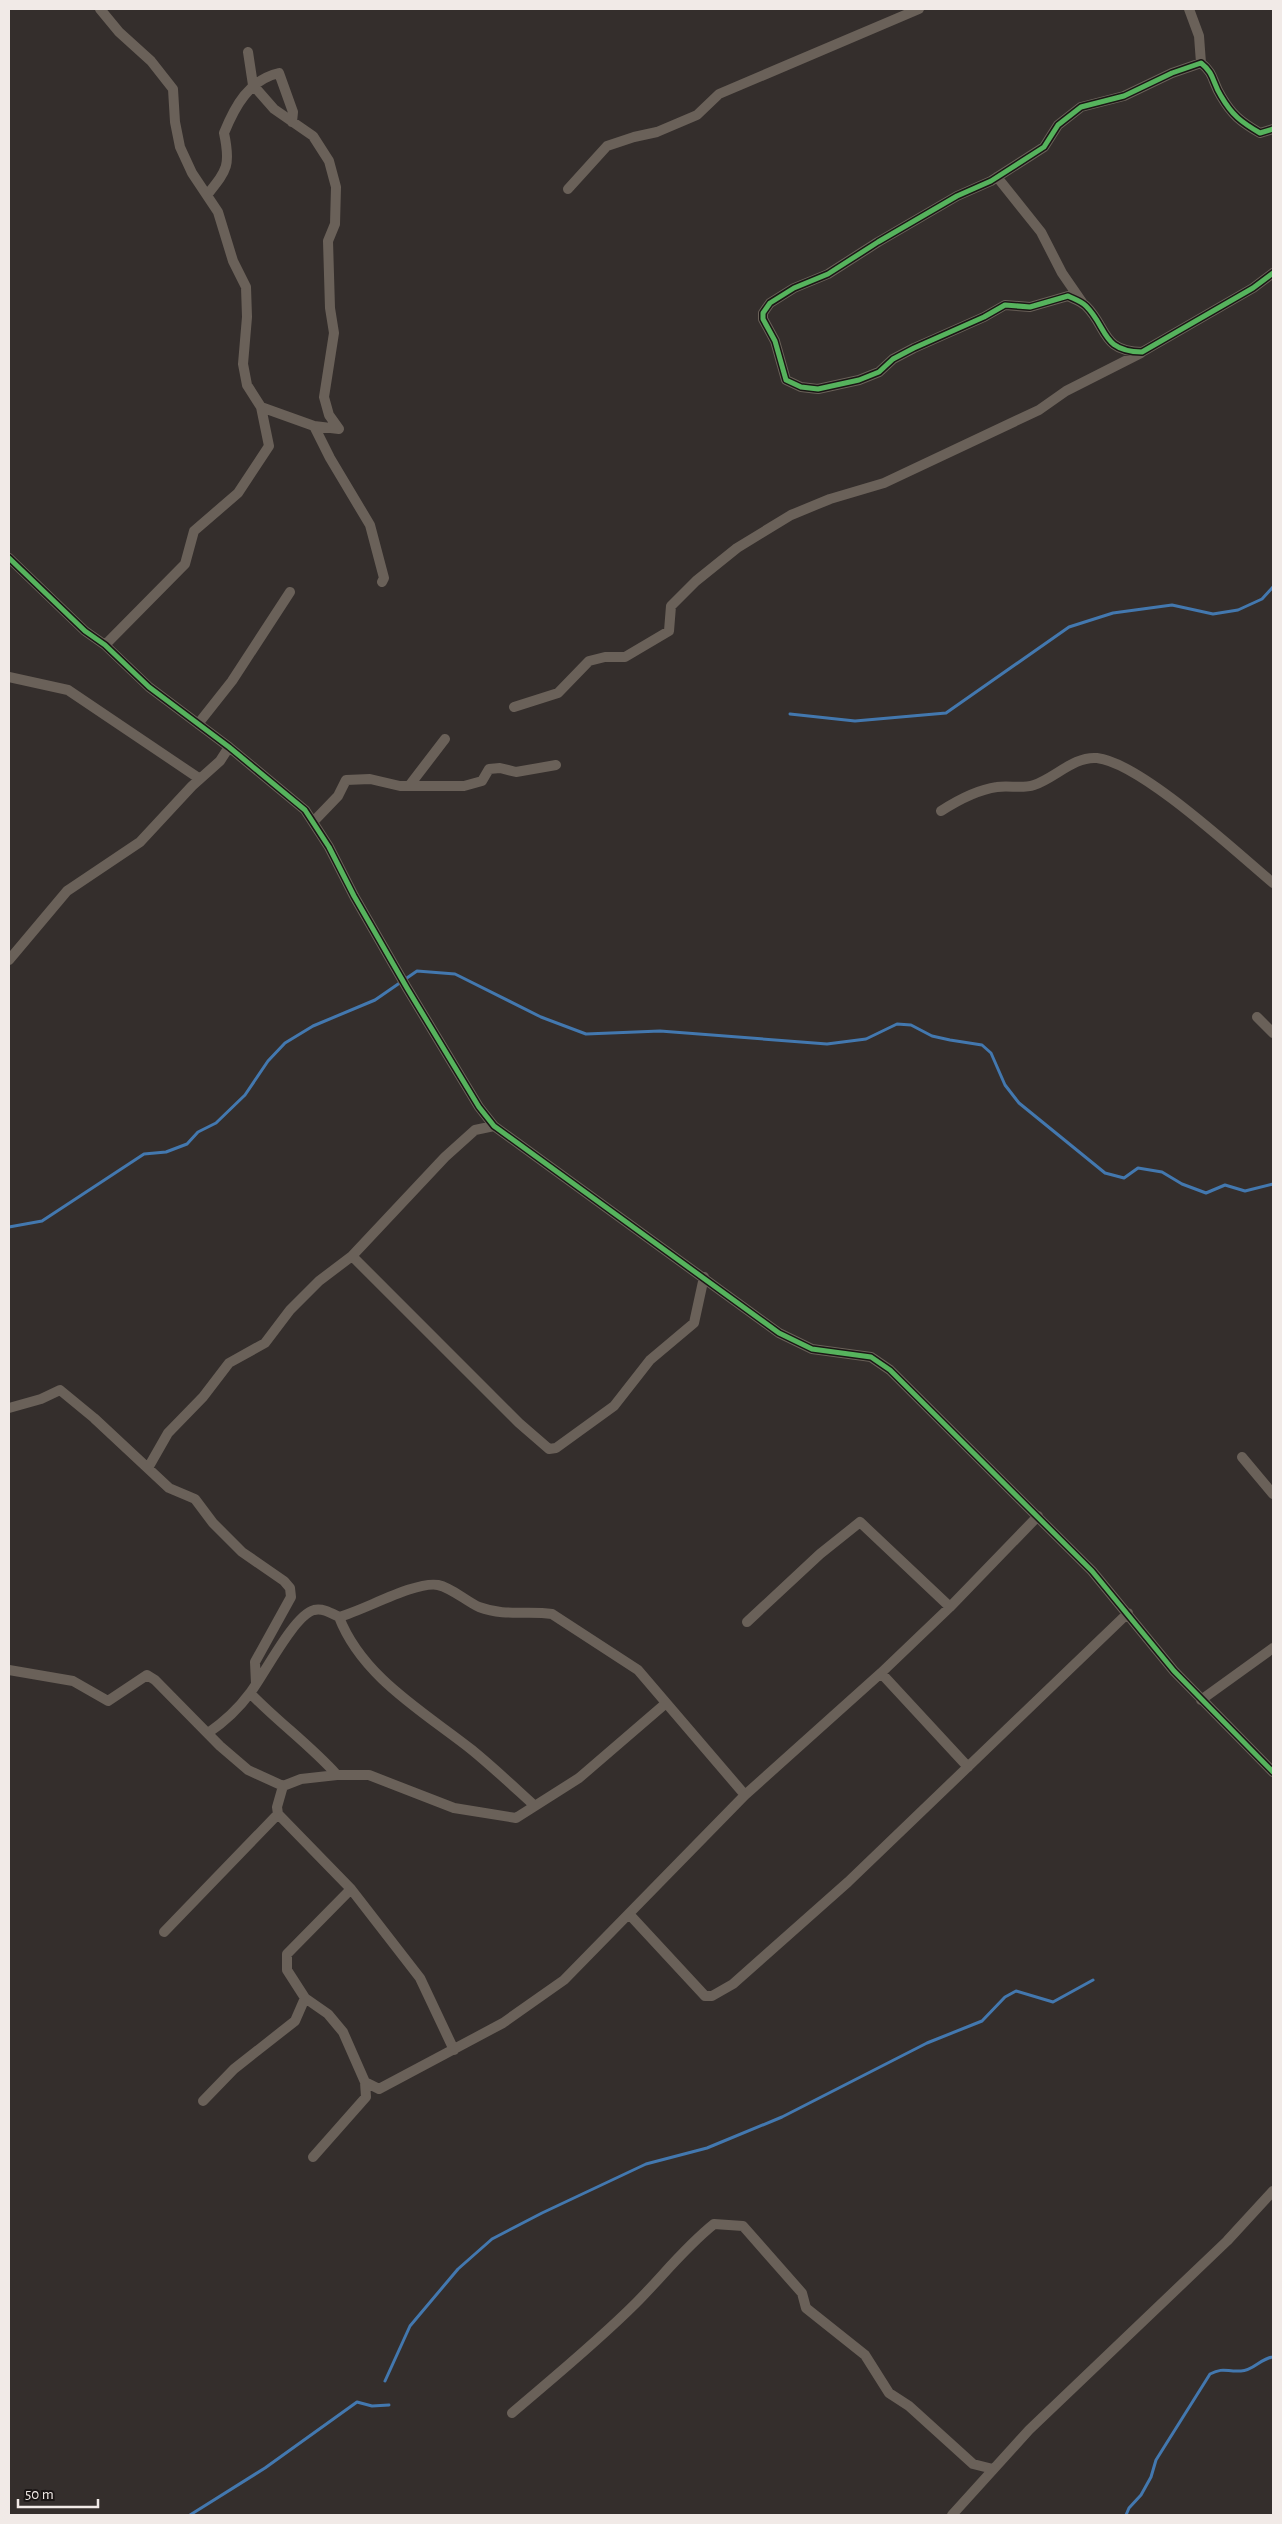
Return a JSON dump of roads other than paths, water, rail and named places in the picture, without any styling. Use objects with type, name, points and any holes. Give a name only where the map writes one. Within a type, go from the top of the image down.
[{"type":"street","points":[[100,9],[119,32],[151,61],[173,89],[180,147],[192,173],[218,212],[234,261],[246,286],[247,317],[243,364],[247,385],[261,407],[269,446],[238,493],[194,531],[185,564],[105,645]]},
{"type":"street","points":[[568,189],[607,146],[657,132],[697,115],[719,94],[918,9]]},
{"type":"street","points":[[1189,9],[1199,36],[1201,63]]},
{"type":"street","points":[[248,52],[253,85],[265,101],[313,136],[329,160],[336,187],[335,224],[328,241],[330,308],[334,333],[324,397],[329,415],[339,429],[314,426],[261,407]]},
{"type":"street","points":[[1201,63],[1211,70],[1220,94],[1236,118],[1260,133],[1273,129]]},
{"type":"street","points":[[1083,304],[1068,296],[1030,307],[1005,306],[893,359],[879,372],[831,387],[801,388],[786,380],[775,341],[763,320],[763,313],[770,303],[794,288],[828,274],[878,242],[948,201],[997,176],[1044,147],[1058,125],[1081,107],[1124,96],[1172,73],[1201,63]]},
{"type":"street","points":[[206,195],[226,171],[228,151],[224,133],[243,96],[253,85],[270,75],[280,73],[293,112],[292,122]]},
{"type":"street","points":[[997,176],[1041,232],[1062,273],[1083,304],[1117,347],[1128,352],[1142,352]]},
{"type":"street","points":[[514,707],[558,693],[589,661],[625,657],[669,631],[671,606],[696,581],[737,548],[791,516],[830,499],[884,483],[1039,410],[1066,391],[1142,352],[1253,288],[1273,273]]},
{"type":"street","points":[[314,426],[359,510],[370,525],[384,578],[382,582]]},
{"type":"street","points":[[9,558],[85,631],[105,645],[149,687],[229,747],[305,810],[407,988],[479,1107],[494,1126],[779,1333],[812,1349],[847,1352],[871,1357],[877,1361],[946,1424],[1092,1571],[1174,1671],[1273,1772]]},
{"type":"street","points":[[198,724],[232,681],[290,592]]},
{"type":"street","points":[[9,677],[68,690],[200,779]]},
{"type":"street","points":[[409,786],[445,739]]},
{"type":"street","points":[[9,960],[67,891],[140,842],[220,760],[229,747]]},
{"type":"street","points":[[941,811],[960,798],[979,791],[998,786],[1013,788],[1033,785],[1072,764],[1096,758],[1126,768],[1163,793],[1273,883]]},
{"type":"street","points":[[313,822],[338,796],[346,780],[370,779],[409,786],[464,786],[482,782],[488,769],[500,768],[516,772],[556,765]]},
{"type":"street","points":[[1257,1017],[1273,1033]]},
{"type":"street","points":[[148,1468],[168,1433],[203,1397],[229,1363],[265,1343],[290,1310],[319,1280],[352,1256],[445,1157],[476,1130],[494,1126]]},
{"type":"street","points":[[352,1256],[519,1423],[549,1449],[556,1448],[614,1406],[650,1360],[694,1323],[704,1277]]},
{"type":"street","points":[[9,1408],[41,1399],[60,1390],[94,1418],[169,1488],[195,1499],[213,1522],[242,1552],[284,1581],[290,1588],[291,1597],[255,1662],[256,1684]]},
{"type":"street","points":[[1242,1457],[1273,1494]]},
{"type":"street","points":[[313,2157],[366,2098],[379,2089],[503,2023],[564,1980],[745,1795],[881,1673],[950,1607],[1038,1516]]},
{"type":"street","points":[[747,1622],[820,1554],[860,1522],[950,1607]]},
{"type":"street","points":[[339,1617],[357,1612],[412,1588],[438,1585],[480,1607],[514,1614],[540,1612],[552,1614],[638,1670],[665,1704],[745,1795]]},
{"type":"street","points":[[208,1733],[222,1724],[250,1693],[291,1631],[312,1610],[324,1609],[339,1617],[344,1629],[369,1667],[536,1806]]},
{"type":"street","points":[[629,1914],[705,1996],[712,1996],[733,1984],[848,1882],[1128,1613]]},
{"type":"street","points":[[1201,1700],[1273,1648]]},
{"type":"street","points":[[9,1670],[73,1681],[108,1701],[146,1674],[155,1680],[248,1770],[283,1786],[301,1779],[337,1775],[369,1775],[454,1808],[516,1818],[579,1778],[665,1704]]},
{"type":"street","points":[[881,1673],[968,1767]]},
{"type":"street","points":[[250,1693],[274,1718],[315,1750],[337,1775]]},
{"type":"street","points":[[283,1786],[277,1807],[278,1814],[352,1888],[420,1978],[454,2050]]},
{"type":"street","points":[[164,1932],[278,1814]]},
{"type":"street","points":[[352,1888],[287,1954],[287,1970],[306,1998],[328,2014],[343,2032],[365,2082],[366,2098]]},
{"type":"street","points":[[203,2101],[234,2069],[295,2021],[306,1998]]},
{"type":"street","points":[[365,2082],[379,2089]]},
{"type":"street","points":[[952,2515],[1029,2430],[1227,2241],[1273,2191]]},
{"type":"street","points":[[512,2412],[574,2362],[636,2303],[689,2244],[714,2224],[742,2226],[802,2293],[806,2308],[865,2355],[889,2393],[910,2406],[973,2464],[993,2469]]},
{"type":"waterway","points":[[790,714],[855,721],[946,713],[1069,627],[1113,613],[1172,605],[1213,614],[1238,610],[1262,599],[1273,587]]},
{"type":"waterway","points":[[9,1227],[42,1221],[144,1154],[166,1152],[187,1144],[198,1132],[216,1123],[245,1095],[268,1061],[285,1043],[313,1026],[375,1000],[417,971],[455,974],[541,1017],[586,1034],[660,1031],[827,1044],[866,1039],[897,1024],[911,1025],[932,1036],[982,1045],[991,1053],[1005,1085],[1019,1103],[1105,1173],[1124,1178],[1138,1168],[1162,1172],[1182,1184],[1206,1193],[1225,1185],[1245,1191],[1273,1184]]},
{"type":"waterway","points":[[385,2381],[410,2326],[458,2269],[492,2239],[646,2164],[707,2148],[782,2117],[927,2043],[982,2021],[1005,1997],[1016,1991],[1053,2002],[1093,1980]]},
{"type":"waterway","points":[[1126,2515],[1129,2508],[1141,2495],[1151,2477],[1156,2460],[1210,2374],[1222,2370],[1245,2370],[1273,2357]]},
{"type":"waterway","points":[[190,2515],[265,2468],[357,2402],[372,2406],[389,2405]]}]
